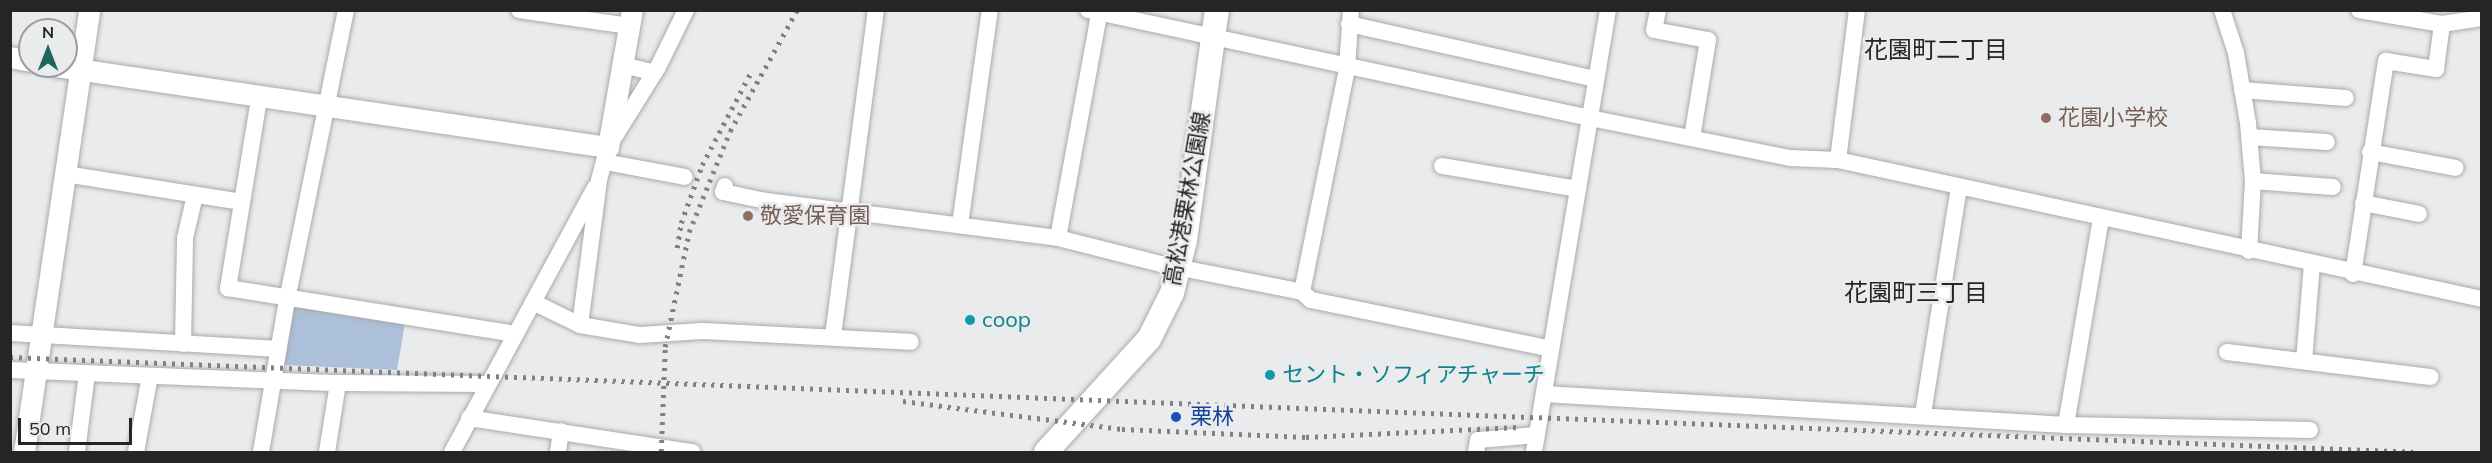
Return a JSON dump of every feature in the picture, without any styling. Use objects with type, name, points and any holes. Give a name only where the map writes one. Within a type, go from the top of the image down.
[{"type":"main road","name":"高松港栗林公園線","points":[[1046,453],[1149,339],[1163,314],[1179,268],[1217,10]]},
{"type":"street","points":[[24,453],[89,10]]},
{"type":"street","points":[[261,453],[287,300],[346,10]]},
{"type":"street","points":[[519,10],[630,18],[606,155],[599,180],[580,325]]},
{"type":"street","points":[[606,155],[654,73],[686,10]]},
{"type":"street","points":[[833,336],[876,10]]},
{"type":"street","points":[[960,225],[990,10]]},
{"type":"street","points":[[1534,453],[1608,10]]},
{"type":"street","points":[[1658,10],[1654,30],[1708,40],[1692,138]]},
{"type":"street","points":[[1838,160],[1856,12],[1839,10]]},
{"type":"street","points":[[2222,10],[2242,90],[2249,137],[2253,181],[2249,251]]},
{"type":"street","points":[[2359,10],[2442,24],[2481,18]]},
{"type":"street","points":[[1058,238],[1096,11],[1213,39],[1590,118],[1790,158],[1838,160],[2353,274],[2481,299]]},
{"type":"street","points":[[1302,292],[1347,68],[1350,17],[1596,79]]},
{"type":"street","points":[[2353,274],[2362,203],[2386,61],[2436,69],[2442,24]]},
{"type":"street","points":[[623,65],[654,73]]},
{"type":"street","points":[[80,70],[606,155],[685,177]]},
{"type":"street","points":[[2242,90],[2346,98]]},
{"type":"street","points":[[259,99],[228,288],[287,300],[515,334]]},
{"type":"street","points":[[2249,137],[2327,142]]},
{"type":"street","points":[[2370,152],[2456,168]]},
{"type":"street","points":[[1442,166],[1578,189]]},
{"type":"street","points":[[65,174],[242,202]]},
{"type":"street","points":[[452,453],[599,180]]},
{"type":"street","points":[[2253,181],[2333,187]]},
{"type":"street","points":[[725,186],[723,192],[766,201],[1058,238],[1179,268],[1302,292],[1311,300],[1551,348]]},
{"type":"street","points":[[1923,414],[1959,188]]},
{"type":"street","points":[[183,344],[185,238],[195,195]]},
{"type":"street","points":[[2362,203],[2419,214]]},
{"type":"street","points":[[2066,425],[2101,217]]},
{"type":"street","points":[[2304,361],[2312,264]]},
{"type":"street","points":[[533,302],[580,325],[640,335],[702,330],[911,342]]},
{"type":"street","points":[[10,333],[279,348]]},
{"type":"street","points":[[2228,352],[2430,377]]},
{"type":"street","points":[[10,370],[338,383],[488,384]]},
{"type":"street","points":[[77,453],[87,374]]},
{"type":"street","points":[[136,453],[150,376]]},
{"type":"street","points":[[327,453],[338,383]]},
{"type":"street","points":[[1544,394],[1923,414],[2066,425],[2310,430]]},
{"type":"street","points":[[470,418],[561,431],[602,445],[692,453]]},
{"type":"street","points":[[558,453],[561,431]]},
{"type":"street","points":[[1476,453],[1478,440],[1537,435]]},
{"type":"shaded area","points":[[293,305],[405,323],[397,370],[284,365]]},
{"type":"railway","points":[[661,452],[665,347],[689,232],[730,131],[797,10]]},
{"type":"railway","points":[[677,248],[681,223],[702,165],[752,70]]},
{"type":"railway","points":[[10,357],[2413,452]]},
{"type":"railway","points":[[903,401],[1122,429],[1306,437],[1519,427]]},
{"type":"place","name":"花園小学校","points":[[2046,118]]},
{"type":"place","name":"敬愛保育園","points":[[748,216]]},
{"type":"place","name":"coop","points":[[970,320]]},
{"type":"place","name":"セント・ソフィアチャーチ","points":[[1270,375]]},
{"type":"place","name":"栗林","points":[[1176,417]]},
{"type":"district","name":"花園町二丁目","points":[[1936,50]]},
{"type":"district","name":"花園町三丁目","points":[[1916,293]]}]
